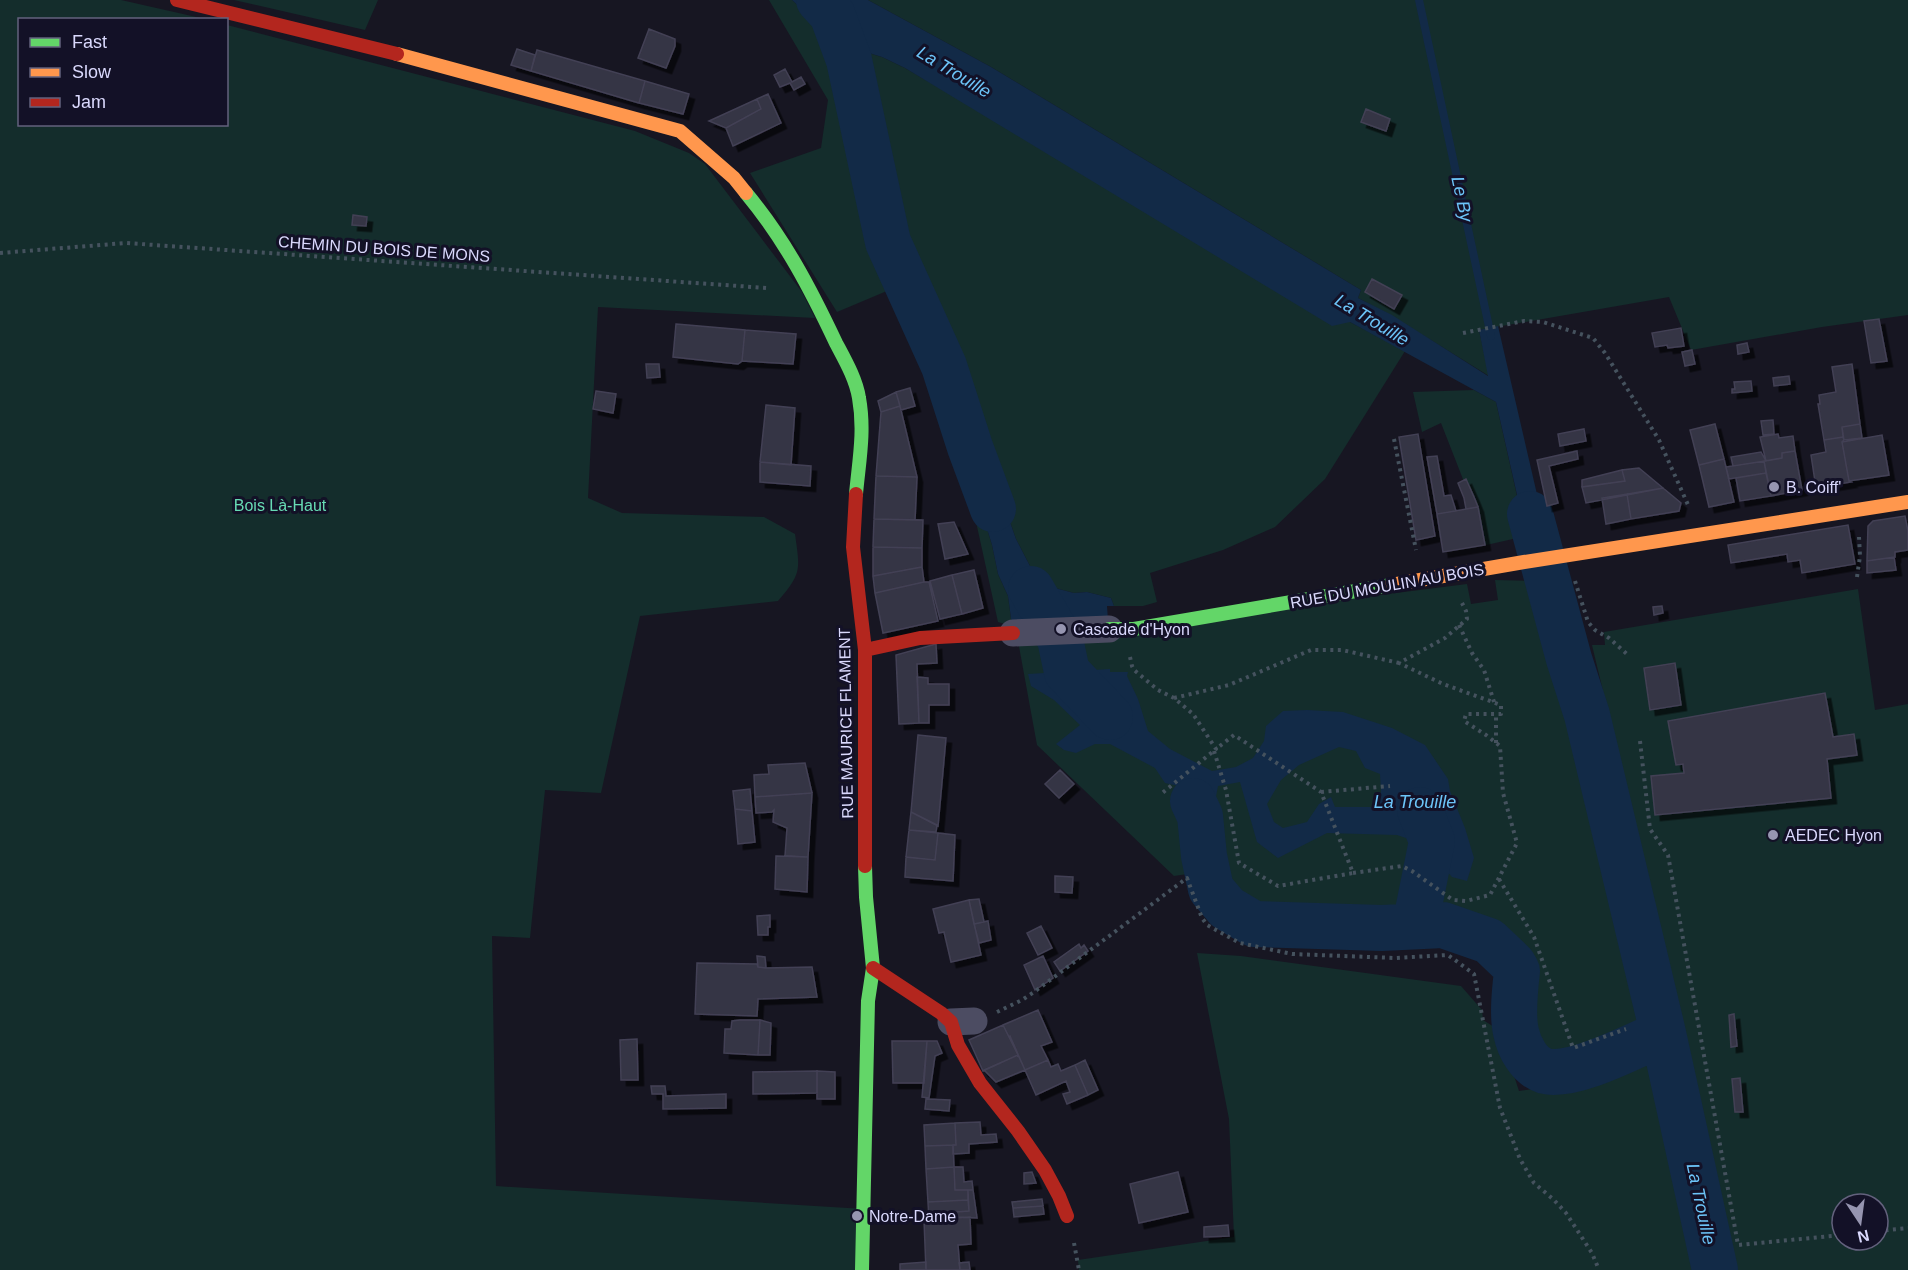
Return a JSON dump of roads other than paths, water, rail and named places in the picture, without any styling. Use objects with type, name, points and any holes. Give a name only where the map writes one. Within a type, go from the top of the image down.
[{"type":"street","name":"RUE MAURICE FLAMENT","points":[[177,0],[364,45],[680,131],[734,178],[769,221],[792,255],[848,367],[859,395],[863,430],[853,547],[865,650],[866,897],[873,968],[868,1001],[862,1270]]},
{"type":"street","name":"RUE DU MOULIN AU BOIS","points":[[865,650],[915,638],[1134,629],[1524,562],[1908,502]]},
{"type":"street","points":[[873,968],[941,1013],[963,1021],[958,1045],[980,1083],[1045,1170],[1067,1216]]},
{"type":"water","points":[[792,0],[868,0],[991,67],[1361,290],[1358,298],[1392,315],[1488,376],[1479,330],[1498,326],[1552,559],[1532,561],[1496,402],[1350,322],[1332,326],[905,68],[882,57],[856,49],[818,24]]},
{"type":"water","points":[[982,442],[1016,539],[1030,566],[1055,588],[1111,598],[1114,606],[1107,606],[1108,620],[1012,626],[1008,596],[998,574],[992,545],[973,483],[962,458]]},
{"type":"water","name":"La Trouille","points":[[1110,669],[1110,672],[1128,672],[1127,676],[1138,699],[1148,731],[1170,749],[1212,771],[1236,767],[1253,758],[1264,741],[1266,726],[1283,711],[1343,712],[1392,728],[1425,745],[1448,779],[1450,791],[1474,858],[1467,881],[1452,877],[1443,867],[1433,877],[1420,866],[1412,840],[1397,835],[1327,833],[1278,858],[1257,842],[1240,782],[1218,786],[1215,802],[1222,860],[1195,864],[1185,799],[1179,786],[1165,783],[1155,768],[1110,744],[1095,744],[1076,753],[1064,750],[1056,744],[1080,725],[1054,700],[1031,686],[1028,674]],"holes":[[[1339,747],[1356,751],[1365,768],[1380,774],[1381,792],[1373,807],[1335,807],[1331,797],[1319,804],[1307,822],[1283,828],[1274,822],[1267,804],[1281,780],[1299,765]]]},
{"type":"waterway","name":"La Trouille","points":[[819,0],[832,14],[849,60],[888,242],[944,366],[993,509]]},
{"type":"waterway","name":"Le By","points":[[1419,0],[1491,336]]},
{"type":"waterway","name":"La Trouille","points":[[1530,514],[1569,659],[1587,715],[1663,1033],[1715,1270]]},
{"type":"waterway","name":"La Trouille","points":[[1031,589],[1060,639],[1067,672],[1110,717]]},
{"type":"waterway","name":"La Trouille","points":[[1193,801],[1200,816],[1204,856],[1211,889],[1227,908],[1254,924],[1382,928],[1443,925],[1489,941],[1513,964],[1517,971],[1514,1010],[1516,1032],[1526,1055],[1539,1069],[1557,1072],[1572,1070],[1663,1033]]},
{"type":"waterway","name":"La Trouille","points":[[1415,926],[1432,841],[1420,810]]},
{"type":"place","name":"B. Coiff'","points":[[1774,487]]},
{"type":"place","name":"Cascade d'Hyon","points":[[1061,629]]},
{"type":"place","name":"AEDEC Hyon","points":[[1773,835]]},
{"type":"place","name":"Notre-Dame","points":[[857,1216]]},
{"type":"park label","name":"Bois Là-Haut","points":[[280,505]]}]
